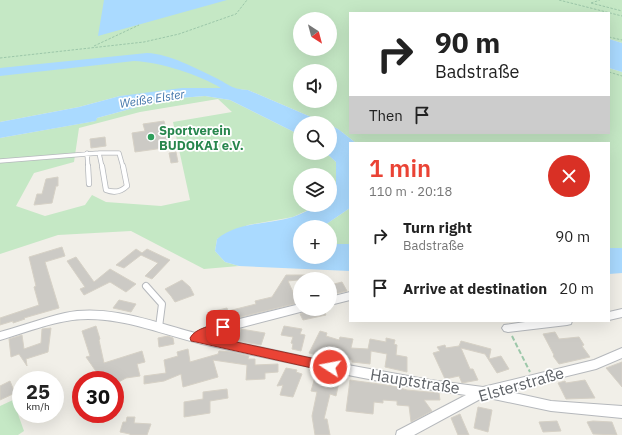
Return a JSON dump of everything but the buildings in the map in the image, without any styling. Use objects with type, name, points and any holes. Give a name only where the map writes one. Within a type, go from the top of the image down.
[{"type":"street","points":[[337,299],[349,296]]},
{"type":"street","points":[[196,338],[207,331],[293,310]]},
{"type":"street","points":[[610,316],[622,313]]},
{"type":"street","name":"Hauptstraße","points":[[0,336],[66,317],[87,315],[133,320],[196,338],[314,364],[430,385],[483,392],[551,406],[622,412]]},
{"type":"street","points":[[508,328],[559,322]]},
{"type":"street","name":"Elsterstraße","points":[[402,435],[483,392],[596,364],[622,353]]},
{"type":"lane","points":[[89,153],[89,184]]},
{"type":"lane","points":[[0,161],[89,153],[99,153],[119,153],[127,182],[125,189],[114,192],[106,190],[99,153]]},
{"type":"lane","points":[[146,286],[162,304],[160,327]]},
{"type":"path","points":[[0,58],[144,42],[179,34],[236,14],[247,0]]},
{"type":"path","points":[[559,0],[606,12]]},
{"type":"path","points":[[600,0],[591,3],[622,11]]},
{"type":"path","points":[[610,13],[622,16]]},
{"type":"path","points":[[92,47],[139,25]]},
{"type":"path","points":[[610,37],[622,40]]},
{"type":"path","points":[[610,72],[622,76]]},
{"type":"path","points":[[508,328],[528,367]]},
{"type":"green space","points":[[0,0],[622,0],[622,43],[610,39],[610,12],[349,12],[349,134],[610,134],[610,68],[622,72],[622,248],[610,248],[610,142],[355,142],[337,128],[337,116],[309,116],[248,90],[215,88],[120,96],[79,107],[0,122]]},
{"type":"green space","points":[[205,96],[230,100],[293,132],[293,160],[334,160],[336,162],[336,168],[293,168],[293,212],[304,212],[293,217],[248,225],[217,239],[215,251],[225,262],[239,266],[204,269],[131,231],[58,235],[0,254],[0,138],[95,121],[97,118],[167,99]],"holes":[[[218,99],[232,112],[173,122],[190,200],[161,206],[106,202],[92,195],[85,205],[45,216],[16,206],[34,173],[74,162],[79,128],[140,112]]]},
{"type":"green space","points":[[349,209],[349,244],[337,244],[337,220],[332,220]]},
{"type":"green space","points":[[12,400],[12,423],[21,423],[24,431],[18,435],[0,435],[0,406]]},
{"type":"water","points":[[104,0],[227,0],[98,36]]},
{"type":"water","points":[[610,39],[622,43],[622,72],[610,68]]},
{"type":"water","name":"Weiße Elster","points":[[147,53],[156,54],[182,62],[238,89],[248,90],[309,116],[293,116],[293,132],[230,100],[205,96],[167,99],[97,118],[96,121],[0,138],[0,122],[79,107],[120,96],[182,88],[221,88],[202,78],[179,70],[156,64],[134,61],[0,76],[0,68]]},
{"type":"water","points":[[337,128],[355,142],[349,142],[349,209],[332,220],[293,220],[293,264],[337,264],[337,244],[349,244],[349,271],[239,266],[225,262],[215,251],[217,239],[226,233],[244,226],[283,220],[304,212],[337,212],[336,162],[334,160],[337,160]]},
{"type":"water","points":[[610,248],[622,248],[622,273],[610,274]]},
{"type":"place","name":"Sportverein BUDOKAI e.V.","points":[[151,137]]},
{"type":"route","points":[[223,327],[207,331],[196,338],[330,367]]}]
